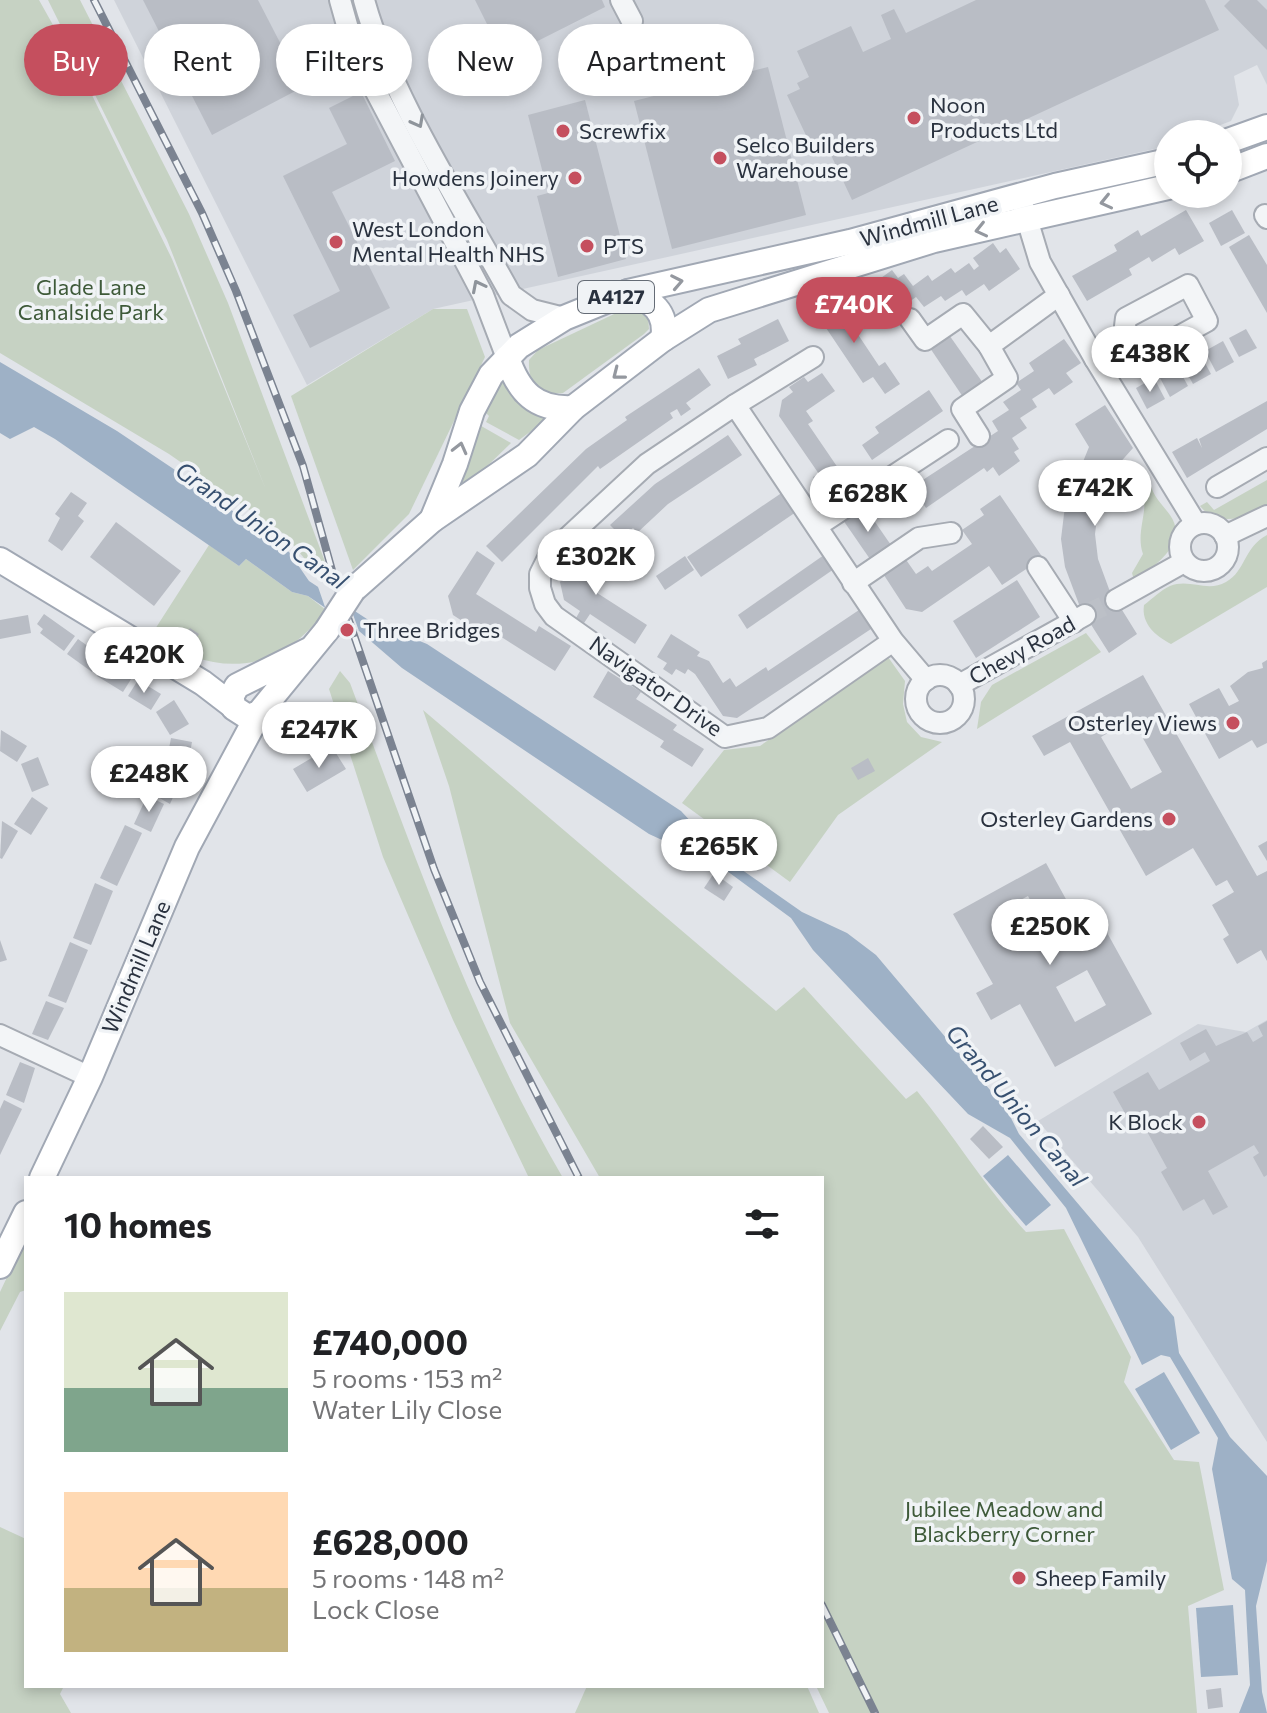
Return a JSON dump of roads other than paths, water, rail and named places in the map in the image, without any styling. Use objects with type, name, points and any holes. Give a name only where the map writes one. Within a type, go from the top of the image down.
[{"type":"main road","points":[[1242,136],[1267,127]]},
{"type":"main road","points":[[1242,166],[1267,156]]},
{"type":"main road","name":"Windmill Lane","points":[[43,1176],[90,1077],[187,847],[237,760],[247,701],[309,650],[327,630],[353,590],[432,520],[527,455],[567,416],[663,339],[709,310],[934,240],[1154,166]]},
{"type":"main road","name":"Windmill Lane","points":[[432,520],[477,398],[491,375],[519,346],[564,318],[628,292],[850,242],[1024,208],[1154,189]]},
{"type":"main road","points":[[628,292],[645,298],[657,309],[665,327],[663,339]]},
{"type":"main road","points":[[507,358],[515,382],[525,396],[567,416]]},
{"type":"main road","points":[[0,560],[203,683],[247,701]]},
{"type":"main road","points":[[0,1266],[24,1217]]},
{"type":"street","points":[[340,0],[354,50],[483,295],[507,358]]},
{"type":"street","points":[[364,0],[379,46],[410,109],[511,295],[532,310],[564,318]]},
{"type":"street","points":[[621,0],[632,21]]},
{"type":"street","points":[[1024,208],[1040,262],[1196,524]]},
{"type":"street","points":[[989,346],[1059,295]]},
{"type":"street","points":[[910,319],[925,340],[963,314],[989,346],[1007,378],[962,409],[979,436]]},
{"type":"street","points":[[1095,359],[1123,343]]},
{"type":"street","name":"Navigator Drive","points":[[813,357],[647,464],[550,554],[540,574],[545,604],[554,616],[725,737],[768,728],[893,641]]},
{"type":"street","points":[[735,405],[893,641],[926,680]]},
{"type":"street","points":[[817,526],[948,440]]},
{"type":"street","points":[[1217,487],[1267,458]]},
{"type":"street","points":[[1225,536],[1267,516]]},
{"type":"street","points":[[1196,524],[1212,524],[1225,536],[1227,557],[1217,569],[1197,571],[1184,562],[1180,542],[1196,524]]},
{"type":"street","points":[[853,583],[919,538],[951,533]]},
{"type":"street","points":[[1116,600],[1184,562]]},
{"type":"street","name":"Chevy Road","points":[[959,685],[1079,618],[1038,567]]},
{"type":"street","name":"Chevy Road","points":[[943,676],[959,685],[963,696],[962,708],[952,720],[938,723],[923,716],[917,707],[916,695],[926,680],[943,676]]},
{"type":"street","points":[[0,1035],[90,1077]]},
{"type":"water","points":[[0,362],[117,431],[193,482],[289,552],[309,581],[370,621],[427,644],[681,811],[725,858],[802,912],[847,933],[876,955],[1007,1110],[1019,1134],[1174,1317],[1179,1353],[1230,1437],[1267,1476],[1267,1561],[1256,1606],[1262,1692],[1267,1713],[1239,1713],[1250,1685],[1245,1590],[1232,1579],[1212,1469],[1218,1438],[1170,1357],[1161,1355],[1142,1365],[1066,1208],[1010,1138],[968,1114],[813,950],[791,918],[723,868],[649,834],[402,668],[359,631],[308,596],[292,592],[246,559],[239,566],[55,439],[34,427],[10,439],[0,433]]},
{"type":"water","points":[[1008,1155],[1051,1205],[1026,1226],[983,1176]]},
{"type":"water","points":[[1164,1372],[1200,1433],[1171,1450],[1135,1389]]},
{"type":"water","points":[[1233,1605],[1238,1675],[1201,1677],[1196,1608]]},
{"type":"tunnel","points":[[1085,615],[1116,600]]},
{"type":"railway","points":[[94,0],[202,213],[236,291],[303,466],[333,574],[434,869],[480,982],[578,1176]]},
{"type":"railway","points":[[824,1609],[875,1713]]},
{"type":"place","name":"Noon Products Ltd","points":[[914,118]]},
{"type":"place","name":"Screwfix","points":[[563,131]]},
{"type":"place","name":"Selco Builders Warehouse","points":[[720,158]]},
{"type":"place","name":"Howdens Joinery","points":[[575,178]]},
{"type":"place","name":"West London Mental Health NHS","points":[[336,242]]},
{"type":"place","name":"PTS","points":[[587,246]]},
{"type":"place","name":"Three Bridges","points":[[347,630]]},
{"type":"place","name":"Osterley Views","points":[[1233,723]]},
{"type":"place","name":"Osterley Gardens","points":[[1169,819]]},
{"type":"place","name":"K Block","points":[[1199,1122]]},
{"type":"place","name":"Sheep Family","points":[[1019,1578]]},
{"type":"park label","name":"Glade Lane Canalside Park","points":[[91,300]]},
{"type":"park label","name":"Jubilee Meadow and Blackberry Corner","points":[[1004,1522]]},
{"type":"water label","name":"Grand Union Canal","points":[[261,526]]},
{"type":"water label","name":"Grand Union Canal","points":[[1016,1106]]}]
